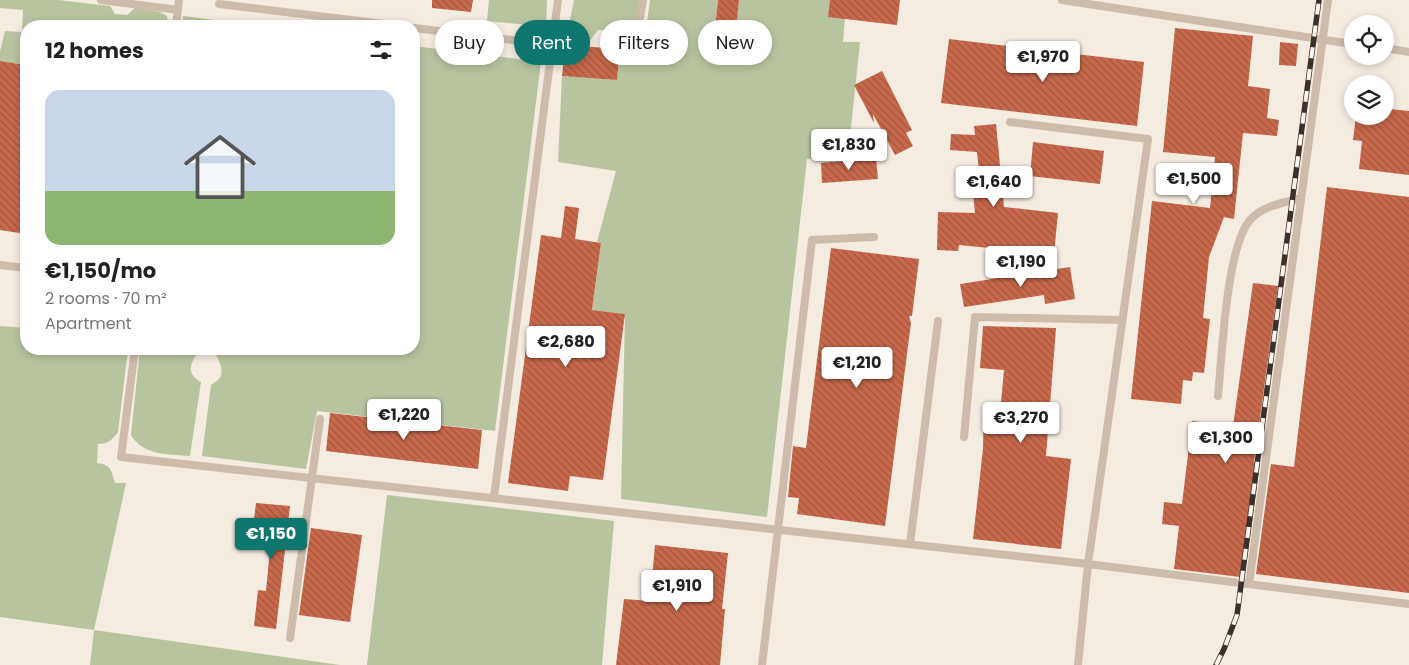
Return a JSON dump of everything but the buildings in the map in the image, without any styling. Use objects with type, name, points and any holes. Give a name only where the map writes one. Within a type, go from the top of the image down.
[{"type":"lane","points":[[101,0],[178,10]]},
{"type":"lane","points":[[177,20],[179,0]]},
{"type":"lane","points":[[556,20],[558,0]]},
{"type":"lane","points":[[640,20],[643,0]]},
{"type":"lane","points":[[1062,0],[1344,43]]},
{"type":"lane","points":[[1249,584],[1328,0]]},
{"type":"lane","points":[[219,4],[351,20]]},
{"type":"lane","points":[[420,29],[514,40]]},
{"type":"lane","points":[[1394,50],[1409,52]]},
{"type":"lane","points":[[494,497],[550,65]]},
{"type":"lane","points":[[1010,122],[1148,139],[1088,564],[1078,665]]},
{"type":"lane","points":[[1218,396],[1231,270],[1240,236],[1251,218],[1268,207],[1301,198]]},
{"type":"lane","points":[[762,665],[812,240],[874,237]]},
{"type":"lane","points":[[0,265],[20,267]]},
{"type":"lane","points":[[964,437],[975,317],[1122,320]]},
{"type":"lane","points":[[910,544],[938,321]]},
{"type":"lane","points":[[134,355],[121,457],[1088,564],[1409,604]]},
{"type":"lane","points":[[290,638],[320,419]]},
{"type":"green space","points":[[0,0],[58,0],[110,6],[115,14],[127,15],[135,8],[160,12],[167,16],[167,20],[23,20],[23,10],[0,8]]},
{"type":"green space","points":[[489,0],[547,0],[546,20],[514,20],[514,24],[504,23],[504,20],[487,20]]},
{"type":"green space","points":[[574,0],[640,0],[635,20],[600,20],[600,30],[590,41],[590,20],[570,20]]},
{"type":"green space","points":[[650,0],[718,0],[716,20],[698,20],[698,65],[772,65],[772,20],[737,20],[739,0],[834,0],[845,17],[843,42],[860,42],[849,147],[830,146],[828,158],[807,159],[767,517],[621,499],[625,314],[592,310],[601,243],[597,242],[616,171],[558,162],[562,76],[617,80],[618,65],[688,65],[688,20],[647,20]]},
{"type":"green space","points":[[183,16],[215,20],[183,20]]},
{"type":"green space","points":[[5,31],[20,32],[20,64],[0,61],[0,51]]},
{"type":"green space","points":[[420,47],[435,49],[435,65],[504,65],[504,57],[514,59],[514,65],[541,65],[495,431],[317,411],[306,469],[202,456],[211,385],[220,377],[221,371],[216,355],[420,355]]},
{"type":"green space","points":[[0,326],[20,328],[20,355],[127,355],[118,432],[110,441],[98,444],[97,463],[110,468],[115,483],[126,483],[94,630],[0,617]]},
{"type":"green space","points":[[139,355],[196,355],[191,371],[194,377],[201,382],[190,456],[157,453],[142,447],[131,435]]},
{"type":"green space","points":[[387,495],[614,521],[602,665],[367,665]]},
{"type":"green space","points":[[94,630],[340,665],[90,665]]},
{"type":"railway","points":[[1216,665],[1237,615],[1319,0]]}]
